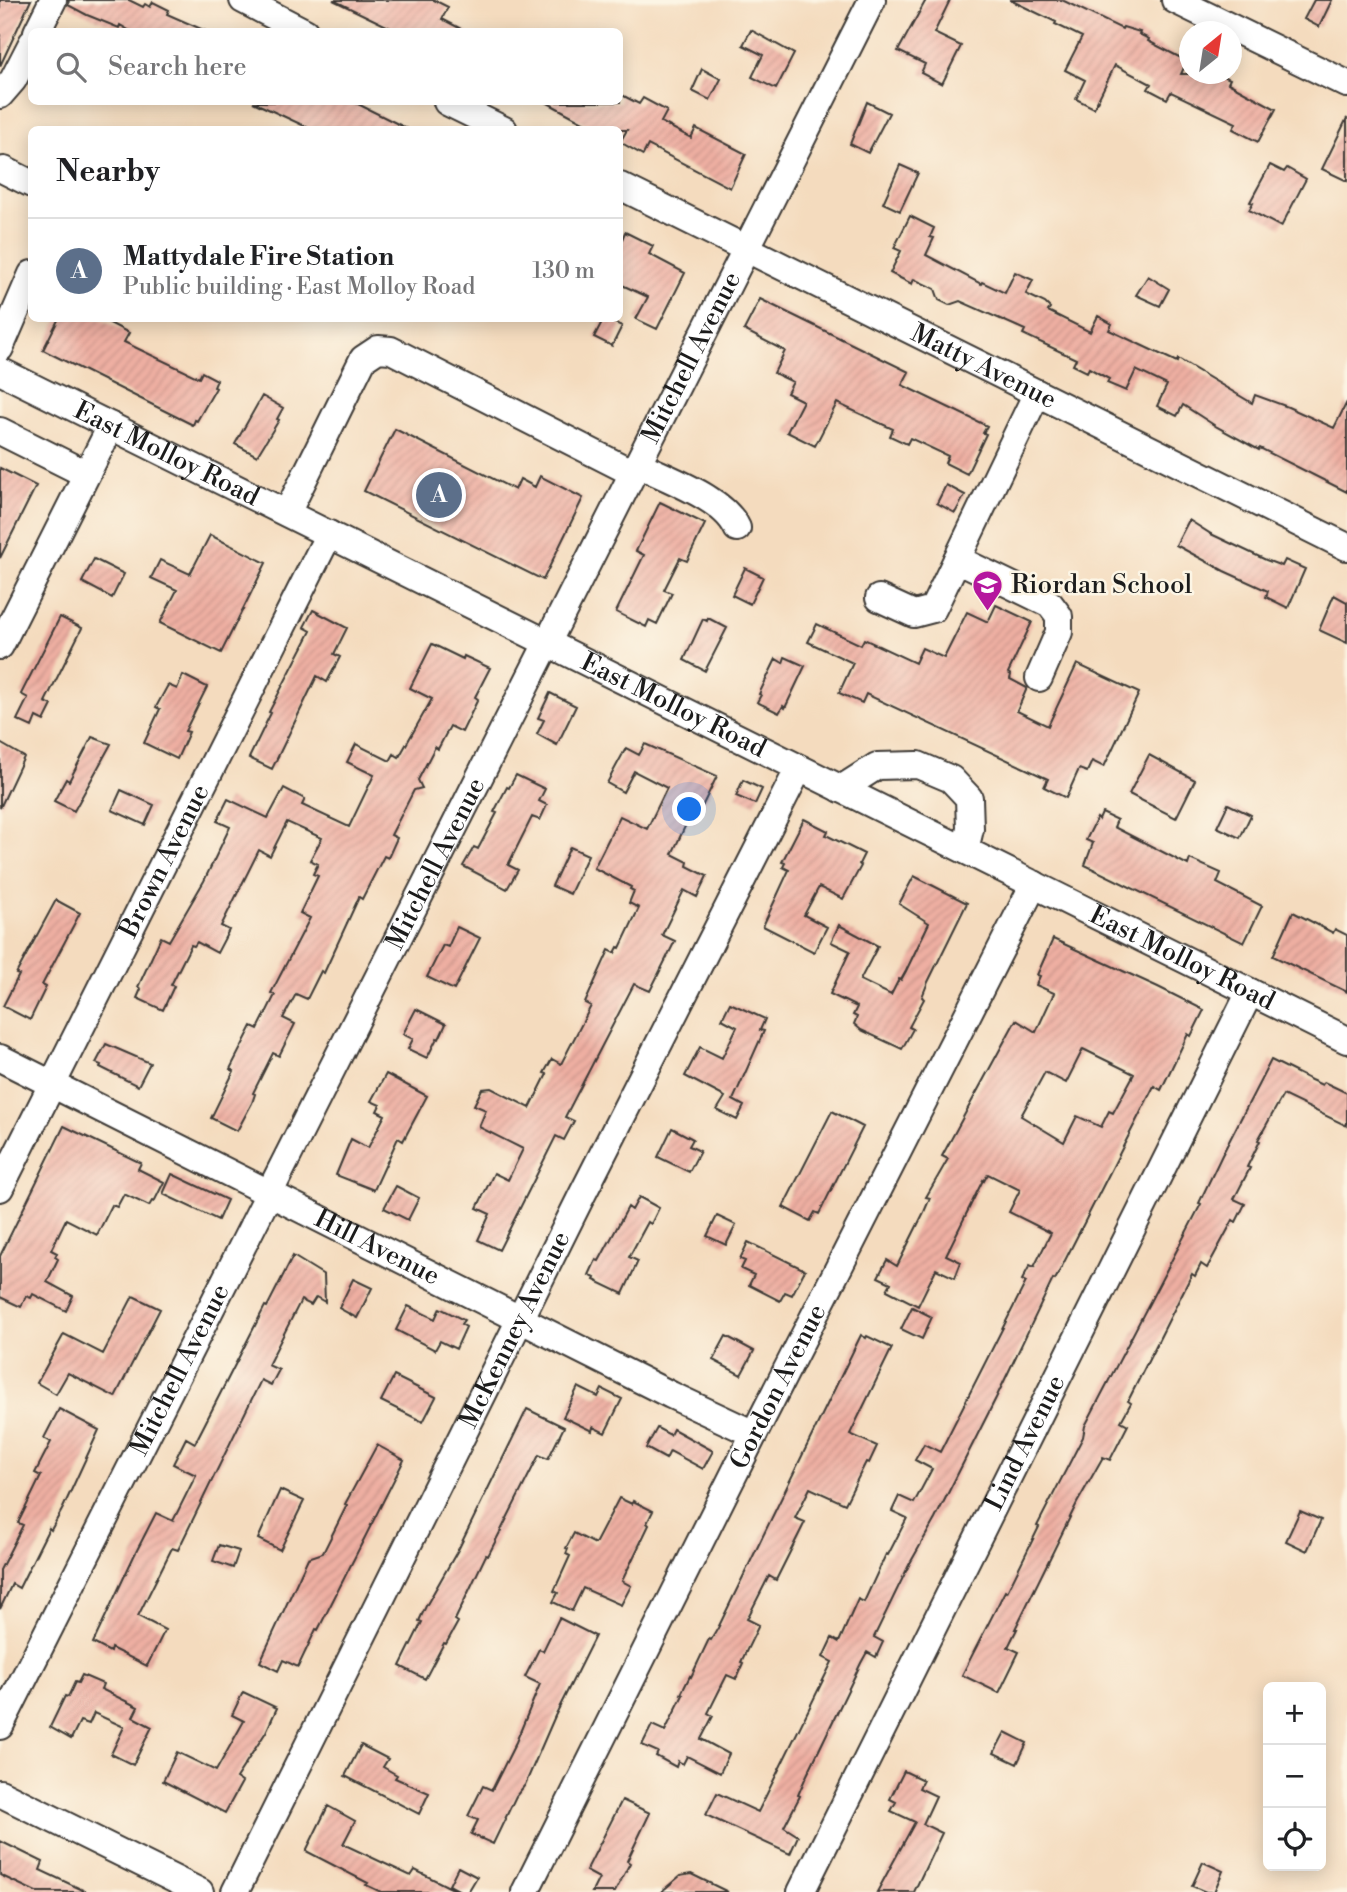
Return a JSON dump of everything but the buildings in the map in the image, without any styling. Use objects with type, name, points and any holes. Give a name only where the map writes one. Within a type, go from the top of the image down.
[{"type":"street","points":[[39,28],[53,0]]},
{"type":"street","points":[[243,0],[297,28]]},
{"type":"street","name":"Mitchell Avenue","points":[[0,1726],[872,0]]},
{"type":"street","points":[[1175,0],[1347,84]]},
{"type":"street","points":[[0,94],[13,80],[28,51]]},
{"type":"street","points":[[453,105],[496,126]]},
{"type":"street","points":[[1,172],[28,182]]},
{"type":"street","name":"Matty Avenue","points":[[623,187],[1347,547]]},
{"type":"street","points":[[3,332],[28,282]]},
{"type":"street","points":[[287,513],[363,359],[378,349],[391,350],[717,504],[731,516],[737,528]]},
{"type":"street","name":"East Molloy Road","points":[[0,371],[1347,1040]]},
{"type":"street","points":[[879,598],[914,614],[933,609],[1037,393]]},
{"type":"street","points":[[0,646],[111,426]]},
{"type":"street","points":[[0,431],[86,474]]},
{"type":"street","name":"Brown Avenue","points":[[0,1188],[329,534]]},
{"type":"street","points":[[957,559],[1050,604],[1059,616],[1059,632],[1039,678]]},
{"type":"street","points":[[841,789],[877,766],[918,765],[950,779],[969,798],[970,829],[965,850]]},
{"type":"street","name":"McKenney Avenue","points":[[235,1892],[799,768]]},
{"type":"street","name":"Gordon Avenue","points":[[525,1892],[1034,884]]},
{"type":"street","name":"Lind Avenue","points":[[801,1892],[1250,992]]},
{"type":"street","name":"Hill Avenue","points":[[0,1058],[671,1395],[754,1434]]},
{"type":"street","points":[[0,1793],[200,1892]]},
{"type":"place","name":"Mattydale Fire Station","points":[[439,495]]},
{"type":"place","name":"Riordan School","points":[[988,612]]}]
